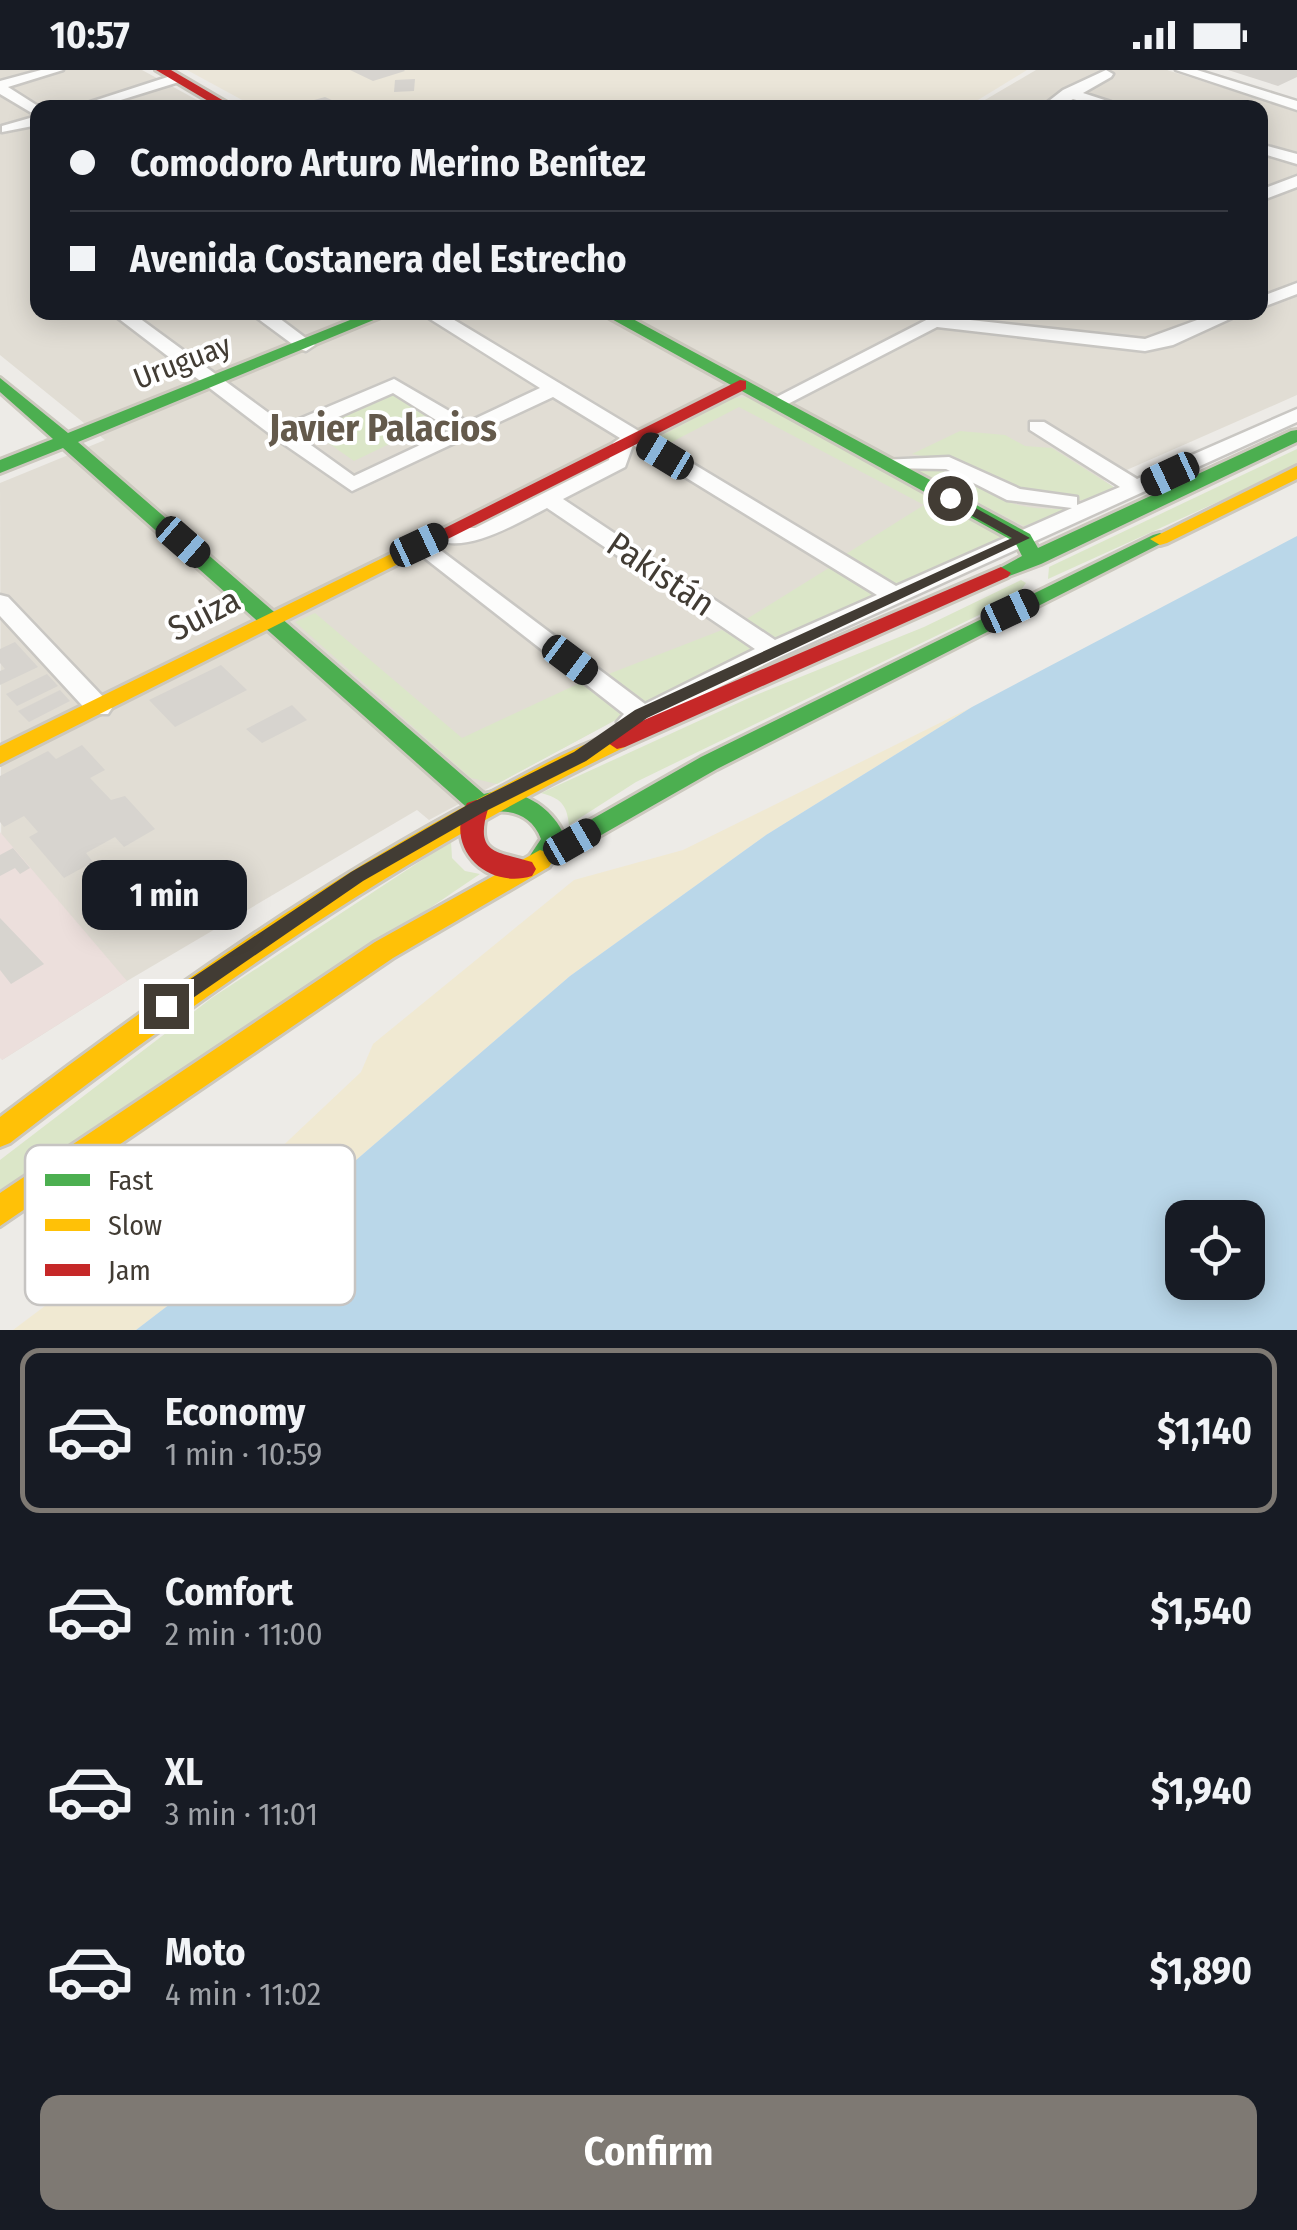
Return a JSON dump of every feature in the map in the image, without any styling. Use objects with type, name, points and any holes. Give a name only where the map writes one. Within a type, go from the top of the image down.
[{"type":"main road","points":[[169,74],[216,100]]},
{"type":"main road","name":"Uruguay","points":[[0,466],[366,320]]},
{"type":"main road","points":[[622,320],[888,464],[1028,549]]},
{"type":"main road","points":[[0,383],[482,805],[525,805],[542,815],[553,838],[547,856]]},
{"type":"main road","name":"Suiza","points":[[0,756],[740,385]]},
{"type":"main road","points":[[0,1134],[141,1024],[293,917],[482,805],[1028,549],[1297,434]]},
{"type":"main road","points":[[97,1145],[384,950],[709,763],[1297,472]]},
{"type":"main road","points":[[1010,611],[1033,584],[1028,549]]},
{"type":"main road","points":[[482,805],[468,835],[477,854],[497,866],[524,869]]},
{"type":"main road","points":[[0,1124],[60,1087]]},
{"type":"main road","points":[[0,1211],[25,1194]]},
{"type":"street","points":[[0,87],[56,70]]},
{"type":"street","points":[[1183,70],[1297,106]]},
{"type":"street","points":[[1208,70],[1297,97]]},
{"type":"street","points":[[100,100],[169,74]]},
{"type":"street","points":[[1059,100],[1106,74]]},
{"type":"street","points":[[0,87],[30,107]]},
{"type":"street","points":[[1068,94],[1091,100]]},
{"type":"street","points":[[6,128],[30,122]]},
{"type":"street","points":[[1268,150],[1297,159]]},
{"type":"street","points":[[1268,193],[1297,181]]},
{"type":"street","points":[[1268,300],[1297,288]]},
{"type":"street","points":[[130,320],[352,485],[554,389]]},
{"type":"street","points":[[270,320],[306,345]]},
{"type":"street","points":[[441,320],[628,440],[898,597]]},
{"type":"street","points":[[775,404],[928,323],[965,320]]},
{"type":"street","points":[[1018,320],[1152,344],[1215,320]]},
{"type":"street","points":[[282,434],[394,384],[466,430]]},
{"type":"street","points":[[580,757],[641,714],[774,650],[898,597],[1028,549],[1138,489],[1297,415]]},
{"type":"street","points":[[1037,426],[1138,489]]},
{"type":"street","name":"Suiza","points":[[430,540],[479,534],[618,462],[628,440]]},
{"type":"street","points":[[888,464],[949,463],[1015,495],[1069,502]]},
{"type":"street","name":"Pakistán","points":[[548,499],[774,650]]},
{"type":"street","points":[[430,540],[641,714]]},
{"type":"street","points":[[0,602],[99,708]]},
{"type":"shaded area","points":[[0,70],[142,70],[197,100],[30,100],[30,320],[1268,320],[1268,102],[1297,111],[1297,395],[1104,480],[1115,488],[623,716],[429,820],[417,810],[127,981],[2,1060],[0,483],[105,440],[0,355]]},
{"type":"shaded area","points":[[187,70],[1027,70],[978,100],[242,100]]},
{"type":"shaded area","points":[[1036,70],[1167,70],[1262,100],[985,100]]},
{"type":"shaded area","points":[[0,832],[127,981],[2,1060],[0,1058]]},
{"type":"green space","points":[[394,393],[437,421],[354,461],[308,429]]},
{"type":"green space","points":[[750,397],[1007,540],[904,589],[846,554],[924,505],[739,407],[668,444],[657,438],[734,398]]},
{"type":"green space","points":[[960,431],[1005,435],[1025,446],[1052,448],[1115,488],[1087,500],[1046,499],[1021,494],[969,465],[912,454]]},
{"type":"green space","points":[[1297,449],[1297,466],[1048,579],[1049,567]]},
{"type":"green space","points":[[933,466],[962,476],[1015,504],[1072,509],[1024,526],[910,467]]},
{"type":"green space","points":[[832,566],[882,596],[777,642],[745,620]]},
{"type":"green space","points":[[1021,580],[1026,583],[1016,597],[636,782],[569,825],[561,803],[541,793],[751,697],[924,627]]},
{"type":"green space","points":[[315,613],[462,738],[582,682],[623,716],[497,784],[471,778],[295,622]]},
{"type":"green space","points":[[722,630],[757,651],[648,705],[606,675]]},
{"type":"green space","points":[[451,841],[452,858],[465,871],[480,874],[81,1145],[25,1145],[25,1183],[0,1200],[0,1160],[213,997]]},
{"type":"sand","points":[[972,707],[766,835],[570,976],[355,1161],[355,1145],[284,1145],[361,1072],[373,1044],[574,880],[683,850]]},
{"type":"sand","points":[[46,1305],[169,1305],[136,1330],[13,1330]]},
{"type":"water","points":[[1297,536],[1297,1330],[136,1330],[169,1305],[355,1305],[355,1161],[570,976],[766,835],[972,707]]},
{"type":"building","points":[[350,70],[404,70],[405,71],[373,81]]},
{"type":"building","points":[[1228,70],[1297,70],[1297,77],[1278,86]]},
{"type":"building","points":[[415,79],[414,91],[394,92],[395,80]]},
{"type":"building","points":[[15,642],[38,667],[0,685],[0,671],[5,669],[0,663],[0,649]]},
{"type":"building","points":[[221,665],[247,690],[175,727],[149,700]]},
{"type":"building","points":[[47,674],[58,686],[17,706],[6,694]]},
{"type":"building","points":[[60,690],[70,701],[29,722],[18,711]]},
{"type":"building","points":[[292,705],[307,720],[262,743],[246,729]]},
{"type":"building","points":[[82,745],[105,770],[90,778],[111,800],[125,796],[155,829],[124,847],[115,837],[86,853],[93,862],[64,878],[29,837],[38,832],[24,816],[4,827],[0,822],[0,776],[48,751],[56,759]]},
{"type":"building","points":[[13,848],[30,868],[20,874],[15,868],[0,876],[0,855]]},
{"type":"building","points":[[0,918],[44,964],[11,984],[0,970]]},
{"type":"traffic: fast","points":[[0,467],[365,320]]},
{"type":"traffic: fast","points":[[622,320],[1023,538],[1034,560]]},
{"type":"traffic: fast","points":[[0,383],[481,806]]},
{"type":"traffic: fast","points":[[1001,573],[1297,435]]},
{"type":"traffic: fast","points":[[540,860],[709,763],[1160,539]]},
{"type":"traffic: fast","points":[[491,801],[512,803],[538,814],[553,839],[547,856]]},
{"type":"traffic: slow","points":[[1160,539],[1297,472]]},
{"type":"traffic: slow","points":[[0,756],[405,553]]},
{"type":"traffic: slow","points":[[0,1134],[147,1023],[297,919],[453,824],[617,741]]},
{"type":"traffic: slow","points":[[97,1145],[384,950],[540,860]]},
{"type":"traffic: slow","points":[[0,1211],[25,1194]]},
{"type":"traffic: jam","points":[[162,70],[216,100]]},
{"type":"traffic: jam","points":[[405,553],[740,385]]},
{"type":"traffic: jam","points":[[617,741],[1001,573]]},
{"type":"traffic: jam","points":[[476,809],[471,835],[479,853],[497,864],[523,869]]},
{"type":"district","name":"Javier Palacios","points":[[383,428]]},
{"type":"route","points":[[166,1006],[357,876],[476,809],[580,757],[641,714],[1023,538],[950,498]]}]
